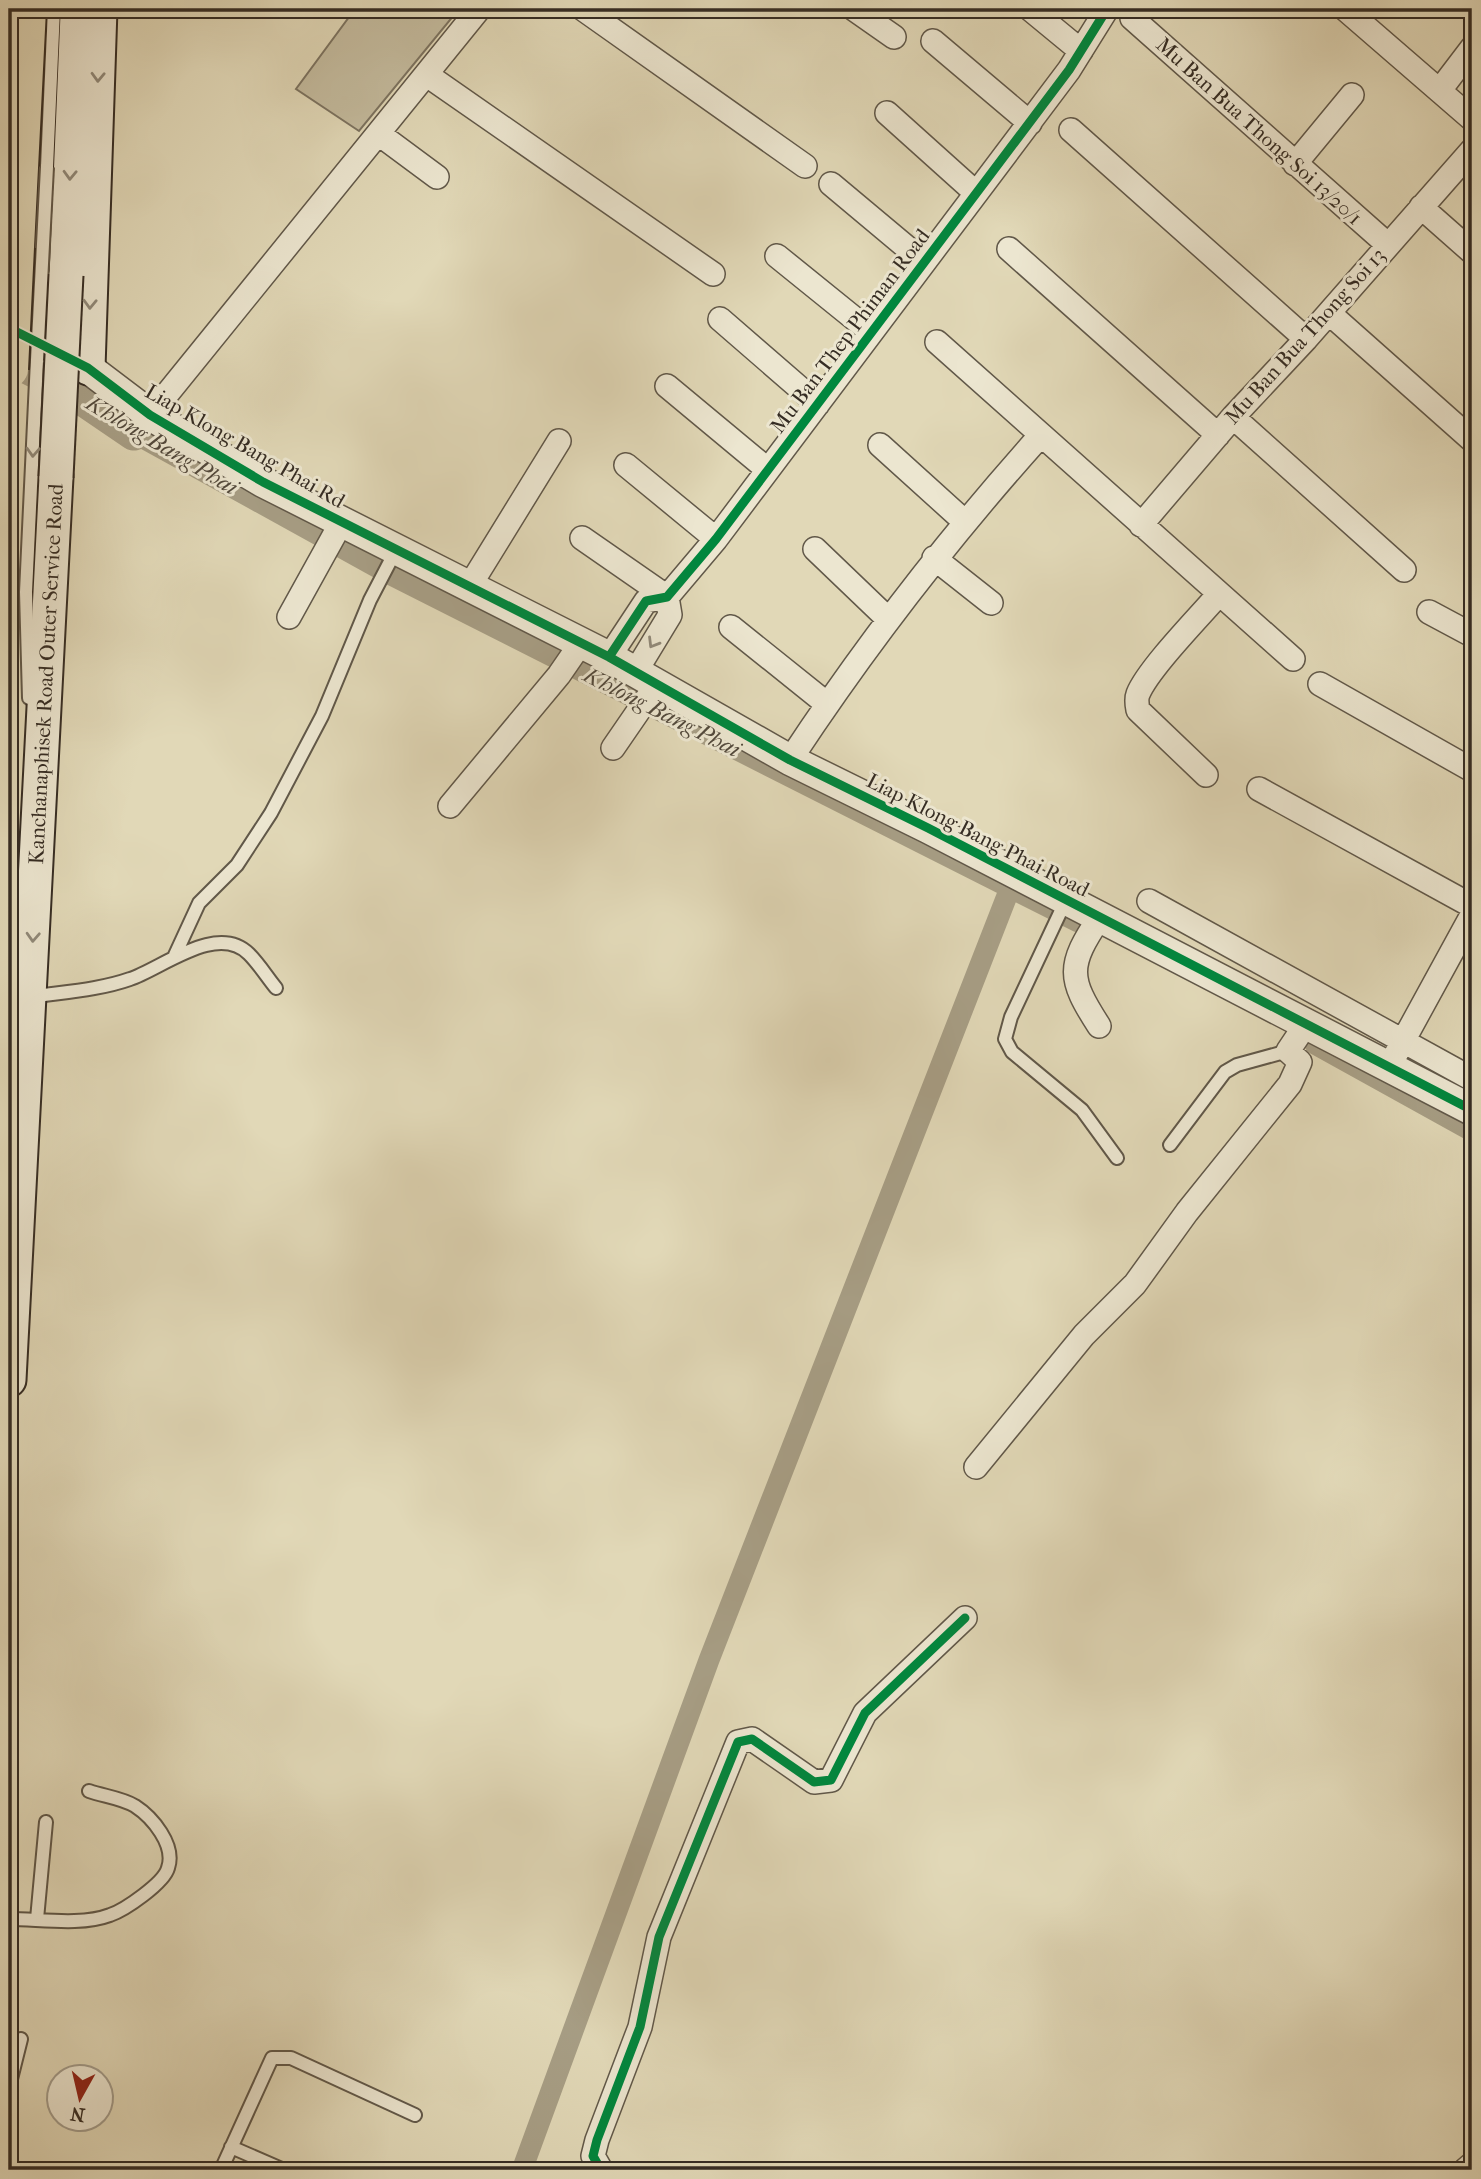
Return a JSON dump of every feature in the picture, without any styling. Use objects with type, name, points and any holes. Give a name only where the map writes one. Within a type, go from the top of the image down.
[{"type":"highway","points":[[9,369],[27,9]]},
{"type":"main road","name":"Kanchanaphisek Road Outer Service Road","points":[[9,1380],[19,1000],[35,897],[77,9]]},
{"type":"main road","points":[[88,368],[100,9]]},
{"type":"main road","points":[[9,1039],[19,1000]]},
{"type":"street","points":[[150,415],[480,9]]},
{"type":"street","points":[[583,9],[805,166]]},
{"type":"street","points":[[854,9],[894,37]]},
{"type":"street","points":[[1030,9],[1081,51]]},
{"type":"street","name":"Mu Ban Thep Phiman Road","points":[[609,657],[646,601],[667,597],[716,539],[923,261],[1030,123],[1107,9]]},
{"type":"street","points":[[1345,9],[1472,119]]},
{"type":"street","name":"Mu Ban Bua Thong Soi 13/20/1","points":[[1132,18],[1387,244]]},
{"type":"street","points":[[933,41],[1030,123]]},
{"type":"street","points":[[1440,90],[1472,47]]},
{"type":"street","points":[[427,75],[713,274]]},
{"type":"street","points":[[1295,164],[1352,95]]},
{"type":"street","points":[[887,113],[976,193]]},
{"type":"street","points":[[1070,130],[1306,339]]},
{"type":"street","points":[[379,134],[437,177]]},
{"type":"street","name":"Mu Ban Bua Thong Soi 13","points":[[1141,525],[1472,150]]},
{"type":"street","points":[[831,184],[923,261]]},
{"type":"street","points":[[1421,207],[1472,252]]},
{"type":"street","points":[[1009,249],[1404,570]]},
{"type":"street","points":[[778,256],[872,332]]},
{"type":"street","points":[[1329,313],[1472,440]]},
{"type":"street","points":[[720,319],[818,404]]},
{"type":"street","name":"Liap Klong Bang Phai Rd","points":[[9,328],[88,368],[150,415],[339,527],[393,555],[469,587]]},
{"type":"street","points":[[937,342],[1293,659]]},
{"type":"street","points":[[667,386],[768,470]]},
{"type":"street","points":[[790,760],[887,618],[964,522],[1040,436]]},
{"type":"street","points":[[469,587],[559,441]]},
{"type":"street","points":[[880,445],[964,522]]},
{"type":"street","points":[[626,465],[716,539]]},
{"type":"street","points":[[289,617],[339,527]]},
{"type":"street","points":[[582,538],[667,597],[670,615],[649,683],[632,721],[613,748]]},
{"type":"street","points":[[815,549],[887,618]]},
{"type":"street","points":[[934,558],[991,603]]},
{"type":"street","name":"Liap Klong Bang Phai Road","points":[[469,587],[578,647],[609,657],[649,683],[790,760],[1097,922],[1296,1039],[1396,1054],[1472,1110]]},
{"type":"street","points":[[1206,775],[1138,710],[1136,702],[1138,693],[1154,671],[1219,594]]},
{"type":"street","points":[[1429,612],[1472,635]]},
{"type":"street","points":[[731,627],[827,704]]},
{"type":"street","points":[[450,806],[559,675],[578,647]]},
{"type":"street","points":[[1320,684],[1472,770]]},
{"type":"street","points":[[1259,789],[1472,914],[1396,1054]]},
{"type":"street","points":[[1149,901],[1396,1054],[1472,1079]]},
{"type":"street","points":[[1097,922],[1078,956],[1074,978],[1079,994],[1099,1026]]},
{"type":"street","points":[[976,1467],[1084,1335],[1135,1284],[1187,1212],[1283,1093],[1300,1066],[1296,1039]]},
{"type":"street","points":[[601,2170],[593,2156],[640,2027],[659,1937],[738,1742],[752,1739],[814,1782],[831,1780],[865,1713],[965,1618]]},
{"type":"street","points":[[1465,2170],[1472,2164]]},
{"type":"lane","points":[[29,700],[26,592],[54,9]]},
{"type":"lane","points":[[175,955],[199,903],[237,865],[271,813],[322,716],[370,600],[393,555]]},
{"type":"lane","points":[[30,720],[35,897]]},
{"type":"lane","points":[[1063,905],[1011,1017],[1005,1039],[1007,1045],[1082,1110],[1117,1158]]},
{"type":"lane","points":[[19,1000],[117,984],[149,973],[175,955],[200,947],[228,945],[247,952],[276,988]]},
{"type":"lane","points":[[1170,1145],[1225,1072],[1296,1039]]},
{"type":"lane","points":[[9,1919],[92,1919],[111,1915],[157,1883],[168,1869],[169,1851],[148,1815],[132,1804],[89,1791]]},
{"type":"lane","points":[[37,1919],[46,1822]]},
{"type":"lane","points":[[9,2087],[21,2039]]},
{"type":"lane","points":[[221,2170],[272,2058],[278,2056],[291,2058],[415,2115]]},
{"type":"lane","points":[[231,2147],[284,2170]]},
{"type":"shaded area","points":[[355,9],[459,9],[359,131],[296,89]]},
{"type":"waterway","name":"Khlong Bang Phai","points":[[9,357],[65,386],[134,433]]},
{"type":"waterway","name":"Khlong Bang Phai","points":[[134,433],[391,575],[1078,922]]},
{"type":"waterway","points":[[522,2170],[709,1660],[1010,888]]},
{"type":"waterway","name":"Khlong Bang Phai","points":[[1315,1044],[1472,1131]]},
{"type":"railway","points":[[9,23],[10,9]]},
{"type":"cycle path","points":[[609,657],[646,601],[667,597],[716,539],[1069,70],[1107,9]]},
{"type":"cycle path","points":[[9,328],[88,368],[150,415],[263,482],[609,657],[790,760],[928,828],[1472,1110]]},
{"type":"cycle path","points":[[601,2170],[593,2156],[640,2027],[659,1937],[738,1742],[752,1739],[814,1782],[831,1780],[865,1713],[965,1618]]}]
